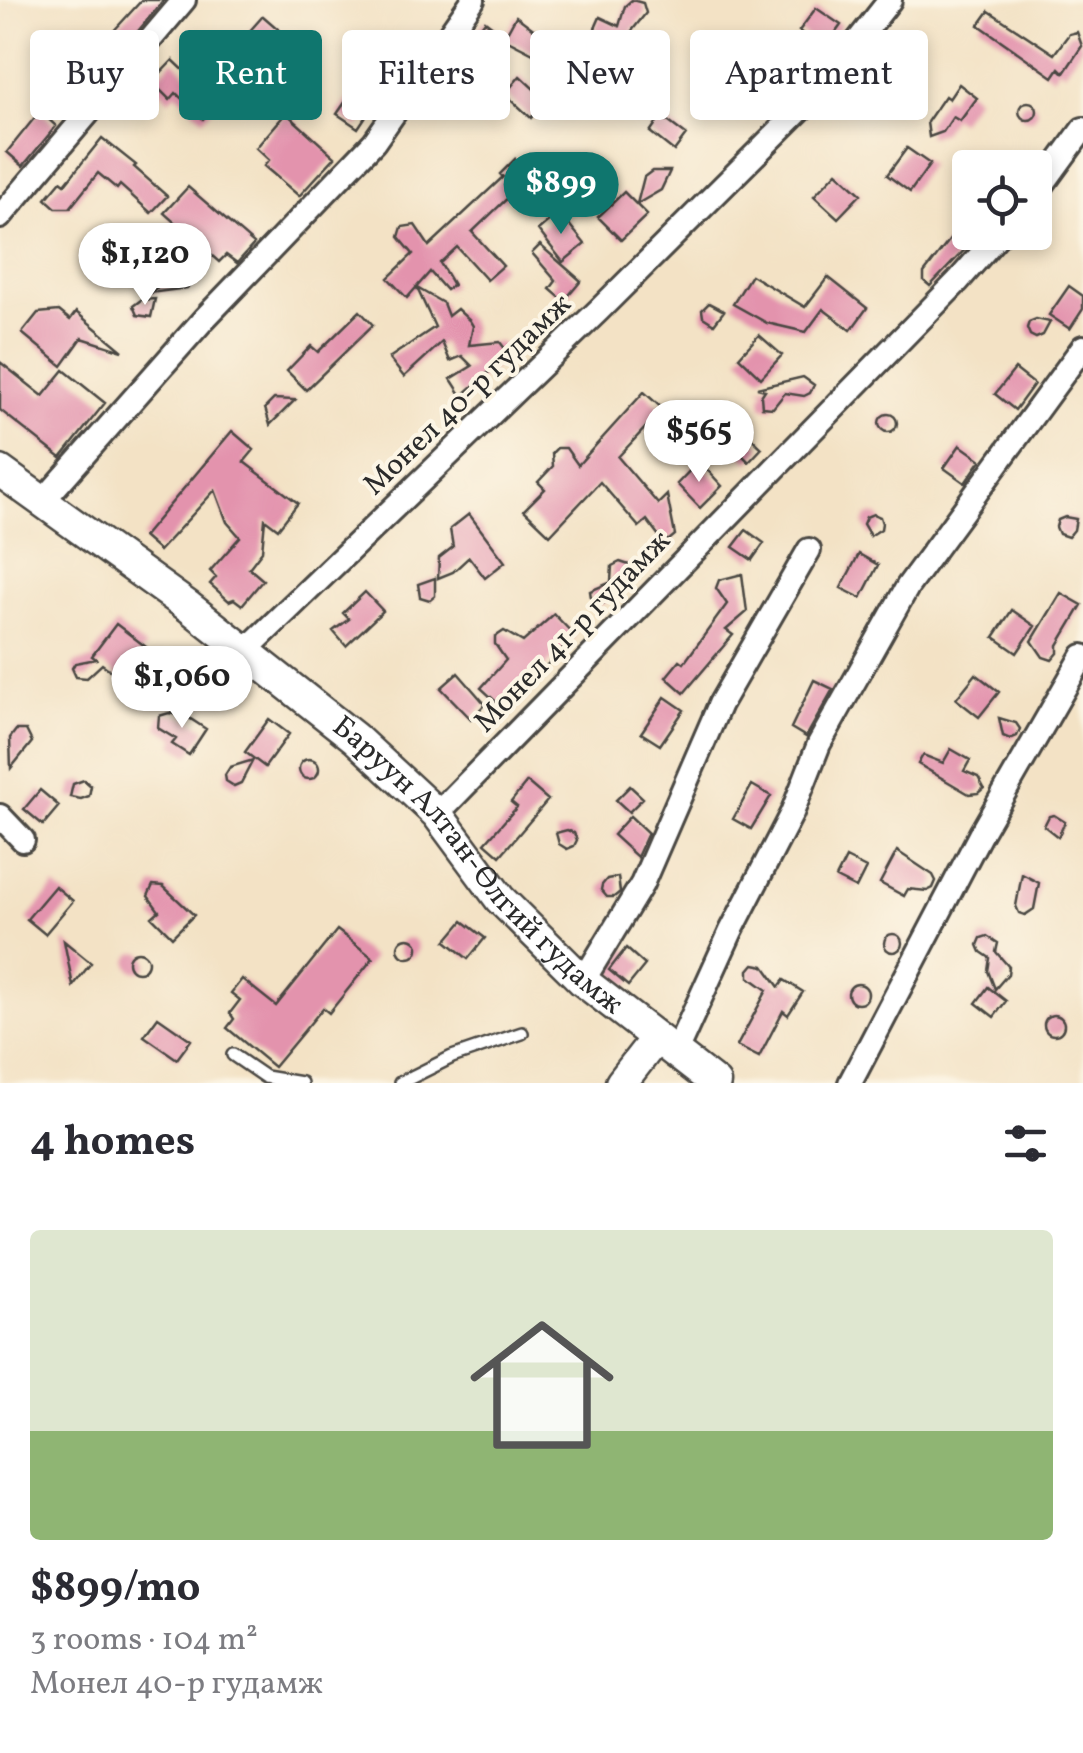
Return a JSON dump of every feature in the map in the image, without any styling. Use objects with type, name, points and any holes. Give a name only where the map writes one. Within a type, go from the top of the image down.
[{"type":"main road","name":"Баруун Алтан-Өлгий гудамж","points":[[0,471],[355,738],[438,814],[500,899],[583,980],[715,1083]]},
{"type":"main road","points":[[622,1083],[665,1046]]},
{"type":"street","points":[[0,217],[184,0]]},
{"type":"street","points":[[43,501],[204,320],[374,142],[473,0]]},
{"type":"street","name":"Монел 40-р гудамж","points":[[244,651],[599,310],[816,94],[890,0]]},
{"type":"street","points":[[1052,172],[1083,129]]},
{"type":"street","name":"Монел 41-р гудамж","points":[[438,814],[985,250]]},
{"type":"street","points":[[665,1046],[792,813],[819,744],[908,586],[1083,347]]},
{"type":"street","points":[[583,980],[642,884],[720,704],[809,550]]},
{"type":"street","points":[[850,1083],[981,832],[1083,656]]},
{"type":"street","points":[[0,816],[23,840]]},
{"type":"lane","points":[[400,1083],[452,1057],[522,1033]]},
{"type":"lane","points":[[234,1055],[265,1077],[301,1083]]},
{"type":"building","points":[[142,0],[164,0],[139,30],[115,30]]},
{"type":"building","points":[[632,0],[643,3],[646,13],[633,30],[594,30],[600,17],[619,26],[625,6]]},
{"type":"building","points":[[816,8],[841,25],[837,30],[800,30]]},
{"type":"building","points":[[989,11],[1054,54],[1069,34],[1077,32],[1082,46],[1064,73],[1059,68],[1053,77],[979,25]]},
{"type":"building","points":[[263,16],[279,30],[251,30]]},
{"type":"building","points":[[516,16],[535,30],[530,30],[530,51],[510,41],[508,30]]},
{"type":"building","points":[[485,21],[497,30],[478,30]]},
{"type":"building","points":[[173,60],[179,66],[179,96],[176,93],[170,100],[159,89],[159,75]]},
{"type":"building","points":[[520,76],[530,85],[530,117],[510,99],[510,88]]},
{"type":"building","points":[[959,84],[977,98],[960,121],[953,117],[943,132],[929,137],[927,122]]},
{"type":"building","points":[[1028,102],[1035,104],[1035,118],[1028,120],[1021,118],[1019,111],[1021,104]]},
{"type":"building","points":[[33,120],[50,120],[56,126],[23,166],[7,152]]},
{"type":"building","points":[[280,120],[294,120],[335,157],[299,196],[264,166],[269,160],[256,148]]},
{"type":"building","points":[[346,120],[363,120],[358,128]]},
{"type":"building","points":[[658,120],[666,120],[686,135],[674,151],[650,132]]},
{"type":"building","points":[[102,138],[167,196],[151,213],[120,185],[117,189],[98,173],[70,208],[56,208],[46,199],[61,181],[65,184]]},
{"type":"building","points":[[907,148],[930,164],[910,192],[887,175]]},
{"type":"building","points":[[515,159],[536,209],[516,190],[472,232],[503,266],[487,280],[457,247],[440,263],[453,285],[446,290],[430,272],[407,298],[388,278],[413,254],[399,237],[402,227],[415,225],[429,246],[503,177],[500,174]]},
{"type":"building","points":[[652,171],[670,171],[661,190],[637,204],[644,177]]},
{"type":"building","points":[[837,172],[861,194],[838,218],[814,196]]},
{"type":"building","points":[[188,187],[254,244],[237,263],[226,255],[219,262],[164,213]]},
{"type":"building","points":[[624,192],[647,215],[621,240],[598,217]]},
{"type":"building","points":[[559,212],[585,244],[563,262],[538,230]]},
{"type":"building","points":[[952,237],[952,250],[964,250],[930,286],[924,281],[924,273]]},
{"type":"building","points":[[540,245],[581,281],[564,301],[550,289],[556,281],[532,253]]},
{"type":"building","points":[[128,250],[141,265],[129,271],[121,268],[118,260]]},
{"type":"building","points":[[199,254],[195,279],[187,288],[150,293]]},
{"type":"building","points":[[751,275],[805,307],[828,277],[867,308],[851,330],[823,309],[806,332],[767,323],[733,304]]},
{"type":"building","points":[[1069,286],[1083,296],[1083,309],[1070,329],[1049,315]]},
{"type":"building","points":[[417,288],[443,303],[448,316],[457,309],[470,321],[473,326],[469,345],[500,342],[509,354],[462,396],[451,379],[472,366],[462,356],[450,361],[442,342],[404,377],[389,358],[435,327]]},
{"type":"building","points":[[155,299],[151,317],[137,315],[133,306],[141,300]]},
{"type":"building","points":[[709,303],[724,311],[714,324],[703,317],[702,310]]},
{"type":"building","points":[[59,311],[70,320],[76,312],[123,351],[82,338],[62,366],[22,333],[38,313]]},
{"type":"building","points":[[360,311],[373,325],[306,390],[287,371],[311,346],[318,352]]},
{"type":"building","points":[[1036,319],[1050,322],[1043,335],[1036,338],[1027,328]]},
{"type":"building","points":[[759,335],[782,355],[761,378],[739,357]]},
{"type":"building","points":[[0,362],[43,396],[64,370],[105,403],[61,458],[0,410]]},
{"type":"building","points":[[1015,369],[1034,384],[1015,410],[995,394]]},
{"type":"building","points":[[803,377],[814,385],[810,393],[785,393],[773,408],[762,407],[765,390],[757,388]]},
{"type":"building","points":[[644,392],[663,409],[618,457],[658,504],[667,495],[675,535],[662,540],[647,520],[639,527],[600,482],[550,535],[524,510],[545,489],[538,482],[553,466],[552,453],[557,448],[566,448],[578,465]]},
{"type":"building","points":[[274,399],[295,400],[270,425],[265,408]]},
{"type":"building","points":[[888,414],[897,423],[888,432],[879,423]]},
{"type":"building","points":[[740,427],[762,448],[749,462],[727,440]]},
{"type":"building","points":[[232,431],[254,450],[244,462],[298,503],[278,529],[265,519],[262,551],[249,568],[263,580],[242,605],[234,599],[229,601],[210,584],[216,577],[210,571],[240,537],[227,522],[215,490],[159,551],[143,537]]},
{"type":"building","points":[[701,431],[712,440],[701,456],[691,440]]},
{"type":"building","points":[[960,445],[981,460],[965,483],[944,468]]},
{"type":"building","points":[[699,461],[722,486],[700,508],[677,484]]},
{"type":"building","points":[[469,514],[505,562],[485,578],[469,557],[453,572],[438,578],[439,558],[453,547],[450,529]]},
{"type":"building","points":[[873,514],[882,523],[881,529],[870,536],[863,524]]},
{"type":"building","points":[[1076,519],[1068,537],[1059,534],[1056,527],[1058,520]]},
{"type":"building","points":[[746,530],[764,543],[752,560],[733,547]]},
{"type":"building","points":[[859,554],[878,565],[861,598],[841,588]]},
{"type":"building","points":[[620,562],[629,565],[631,575],[623,581],[611,581],[612,566]]},
{"type":"building","points":[[742,574],[747,612],[726,630],[733,635],[684,693],[666,677],[680,660],[684,663],[727,604],[716,588],[719,580]]},
{"type":"building","points":[[435,578],[435,596],[430,600],[420,597],[418,584]]},
{"type":"building","points":[[609,583],[606,602],[592,604],[590,591]]},
{"type":"building","points":[[365,592],[383,611],[346,646],[333,631],[349,619],[343,613]]},
{"type":"building","points":[[1061,593],[1082,605],[1052,660],[1043,657],[1032,641]]},
{"type":"building","points":[[1012,610],[1035,626],[1017,653],[994,637]]},
{"type":"building","points":[[554,614],[575,636],[504,709],[481,688],[506,660],[495,644],[495,637],[504,631],[523,642]]},
{"type":"building","points":[[116,624],[146,647],[121,678],[102,664],[87,678],[76,677],[72,668],[75,663],[96,659],[92,656]]},
{"type":"building","points":[[458,673],[485,704],[471,719],[441,688]]},
{"type":"building","points":[[976,674],[999,692],[979,717],[956,699]]},
{"type":"building","points":[[814,680],[833,689],[806,737],[791,728]]},
{"type":"building","points":[[665,697],[684,710],[660,745],[641,733]]},
{"type":"building","points":[[169,713],[189,718],[206,729],[189,755],[172,744],[176,739],[158,728],[159,716]]},
{"type":"building","points":[[999,718],[1016,723],[1020,729],[1017,736],[1003,736]]},
{"type":"building","points":[[269,719],[289,734],[265,767],[245,752]]},
{"type":"building","points":[[16,730],[26,730],[32,742],[11,768],[10,738]]},
{"type":"building","points":[[951,749],[970,760],[964,771],[978,777],[984,788],[978,793],[969,794],[918,764],[923,755],[943,763]]},
{"type":"building","points":[[309,759],[319,769],[309,779],[299,769]]},
{"type":"building","points":[[253,760],[241,783],[234,786],[226,781],[230,767]]},
{"type":"building","points":[[84,780],[91,786],[89,796],[70,797],[73,784]]},
{"type":"building","points":[[527,782],[548,800],[500,856],[485,843],[517,807],[511,802]]},
{"type":"building","points":[[752,785],[771,796],[751,829],[733,819]]},
{"type":"building","points":[[630,786],[643,798],[629,812],[616,800]]},
{"type":"building","points":[[40,790],[59,806],[43,825],[24,809]]},
{"type":"building","points":[[630,816],[648,833],[637,857],[613,835]]},
{"type":"building","points":[[1049,816],[1065,822],[1058,837],[1044,826]]},
{"type":"building","points":[[567,830],[577,840],[567,849],[559,844],[556,833]]},
{"type":"building","points":[[897,851],[933,875],[933,888],[908,889],[904,896],[880,883]]},
{"type":"building","points":[[846,858],[866,868],[856,888],[836,878]]},
{"type":"building","points":[[1022,874],[1039,883],[1034,909],[1025,915],[1016,906]]},
{"type":"building","points":[[618,877],[620,892],[607,897],[602,885],[607,879]]},
{"type":"building","points":[[153,885],[163,886],[194,915],[172,937],[152,917],[159,911],[148,896]]},
{"type":"building","points":[[55,886],[73,901],[45,934],[27,919]]},
{"type":"building","points":[[463,921],[485,938],[468,959],[446,941]]},
{"type":"building","points":[[337,930],[373,958],[329,1013],[323,1008],[274,1067],[227,1028],[234,1019],[230,1013],[240,1000],[231,993],[242,979],[276,1006]]},
{"type":"building","points":[[893,934],[900,936],[900,950],[893,952],[886,950],[884,943],[886,936]]},
{"type":"building","points":[[987,936],[998,943],[996,952],[1009,967],[995,989],[988,971],[990,958],[978,945]]},
{"type":"building","points":[[408,938],[418,948],[408,958],[398,948]]},
{"type":"building","points":[[64,941],[91,963],[73,986]]},
{"type":"building","points":[[626,948],[645,965],[628,986],[609,970]]},
{"type":"building","points":[[138,952],[148,962],[138,972],[128,962]]},
{"type":"building","points":[[754,964],[764,966],[779,987],[784,980],[803,992],[788,1015],[783,1011],[759,1057],[737,1046],[767,990],[749,977]]},
{"type":"building","points":[[858,984],[868,994],[858,1004],[848,994]]},
{"type":"building","points":[[988,987],[1006,1001],[994,1017],[976,1003]]},
{"type":"building","points":[[1054,1015],[1064,1025],[1054,1035],[1044,1025]]},
{"type":"building","points":[[158,1017],[191,1040],[177,1059],[144,1036]]}]
